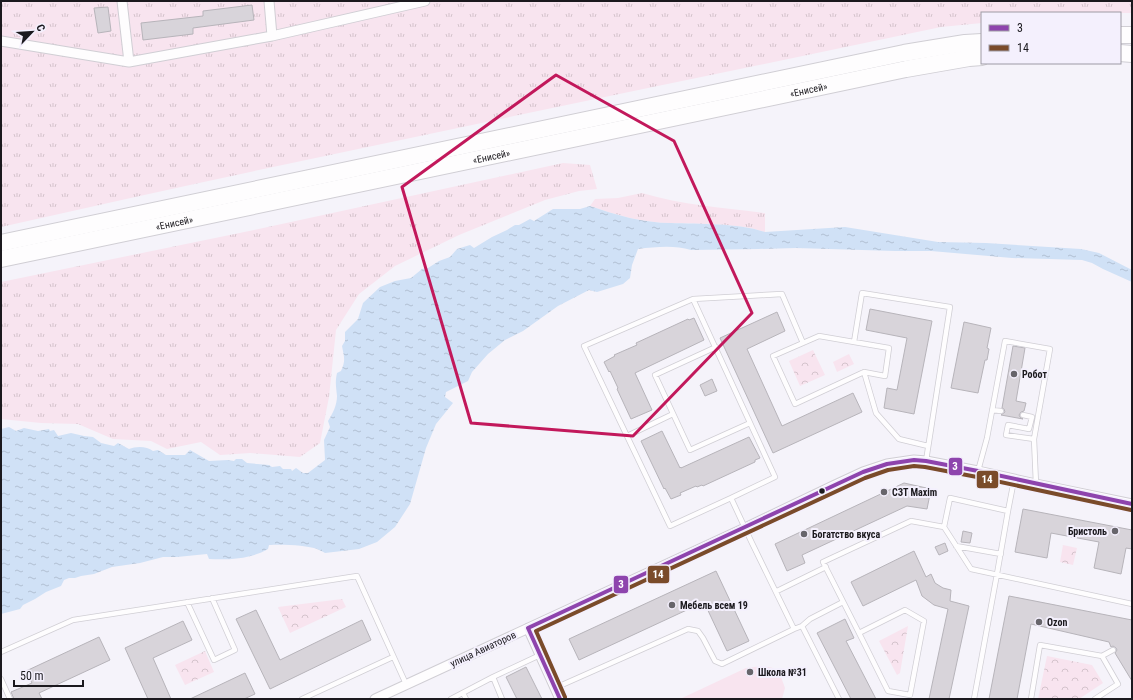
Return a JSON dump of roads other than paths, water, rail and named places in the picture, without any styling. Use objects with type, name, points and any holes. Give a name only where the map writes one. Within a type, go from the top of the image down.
[{"type":"highway","points":[[1121,35],[1132,35]]},
{"type":"highway","name":"«Енисей»","points":[[1,243],[904,53],[965,43],[981,42]]},
{"type":"highway","points":[[1121,53],[1132,54]]},
{"type":"highway","name":"«Енисей»","points":[[1,259],[899,71],[968,58],[981,57]]},
{"type":"street","points":[[122,1],[129,62]]},
{"type":"street","points":[[269,1],[272,36]]},
{"type":"street","points":[[1,40],[129,62],[272,36],[420,2]]},
{"type":"street","name":"улица Авиаторов","points":[[375,699],[745,528],[849,478],[878,466],[914,460],[926,461],[1132,504]]},
{"type":"street","points":[[528,628],[560,699]]},
{"type":"lane","points":[[854,342],[862,293],[950,307],[926,461]]},
{"type":"lane","points":[[693,299],[775,477],[670,526],[584,346],[693,299],[782,294],[803,343]]},
{"type":"lane","points":[[819,336],[889,348],[885,376],[864,372],[795,404],[773,356],[803,343],[819,336]]},
{"type":"lane","points":[[978,471],[987,438],[1005,341],[1050,349],[1034,439],[1036,484]]},
{"type":"lane","points":[[716,348],[655,375],[690,450],[750,423]]},
{"type":"lane","points":[[864,372],[876,413],[899,439],[928,446]]},
{"type":"lane","points":[[992,410],[1002,411]]},
{"type":"lane","points":[[627,436],[673,414]]},
{"type":"lane","points":[[1024,415],[1032,417],[1029,429],[1008,425],[1006,435],[1034,439]]},
{"type":"lane","points":[[974,699],[1014,480]]},
{"type":"lane","points":[[731,498],[794,629]]},
{"type":"lane","points":[[1008,511],[950,498],[944,527],[971,569],[1132,604]]},
{"type":"lane","points":[[859,633],[905,610],[924,621],[910,695],[888,691],[823,562],[911,521],[944,527]]},
{"type":"lane","points":[[956,546],[1000,554]]},
{"type":"lane","points":[[777,592],[826,567]]},
{"type":"lane","points":[[1,652],[73,620],[357,576],[406,684]]},
{"type":"lane","points":[[187,602],[214,660],[236,650],[212,598]]},
{"type":"lane","points":[[555,688],[688,629],[698,631],[704,638],[715,661],[722,664],[802,626],[810,619],[843,602]]},
{"type":"lane","points":[[802,626],[839,699]]},
{"type":"lane","points":[[1031,699],[1040,645],[1102,656],[1113,650]]},
{"type":"lane","points":[[451,699],[540,655]]},
{"type":"lane","points":[[302,699],[393,656]]},
{"type":"lane","points":[[1095,699],[1118,684],[1102,656]]},
{"type":"lane","points":[[493,677],[502,699]]},
{"type":"lane","points":[[1,679],[10,699]]},
{"type":"lane","points":[[463,693],[466,699]]},
{"type":"water","points":[[590,206],[640,220],[661,223],[731,225],[765,232],[845,227],[938,242],[986,243],[1081,249],[1099,253],[1132,270],[1132,282],[1092,263],[1082,260],[1012,258],[931,251],[796,248],[691,250],[678,247],[638,249],[632,265],[630,278],[623,284],[597,292],[589,290],[558,306],[523,331],[505,340],[488,354],[472,372],[468,381],[446,392],[445,397],[453,403],[436,424],[426,448],[410,504],[395,527],[377,542],[359,549],[325,553],[317,549],[294,545],[269,545],[268,549],[254,555],[240,558],[209,559],[207,554],[163,557],[140,563],[112,567],[94,574],[69,578],[64,580],[61,586],[46,592],[23,605],[20,609],[1,614],[1,429],[9,427],[16,431],[24,428],[38,431],[49,429],[50,431],[54,430],[58,436],[71,433],[93,437],[101,443],[114,446],[118,443],[129,449],[135,447],[145,447],[153,451],[158,450],[166,455],[185,455],[190,450],[209,461],[234,461],[236,459],[242,459],[247,463],[269,465],[272,467],[280,466],[283,469],[291,469],[292,471],[296,468],[303,473],[308,473],[325,460],[324,440],[330,427],[328,421],[336,403],[337,373],[341,371],[344,364],[342,346],[345,341],[345,332],[358,319],[363,303],[380,287],[395,281],[411,278],[422,269],[428,268],[439,261],[450,257],[457,249],[470,245],[474,248],[515,225],[519,225],[530,219],[534,221],[553,209],[580,209]]},
{"type":"place","name":"Робот","points":[[1014,374]]},
{"type":"place","name":"СЗТ Maxim","points":[[884,492]]},
{"type":"place","name":"Бристоль","points":[[1115,531]]},
{"type":"place","name":"Богатство вкуса","points":[[804,534]]},
{"type":"place","name":"Мебель всем 19","points":[[672,605]]},
{"type":"place","name":"Ozon","points":[[1039,622]]},
{"type":"place","name":"Школа №31","points":[[750,672]]}]
